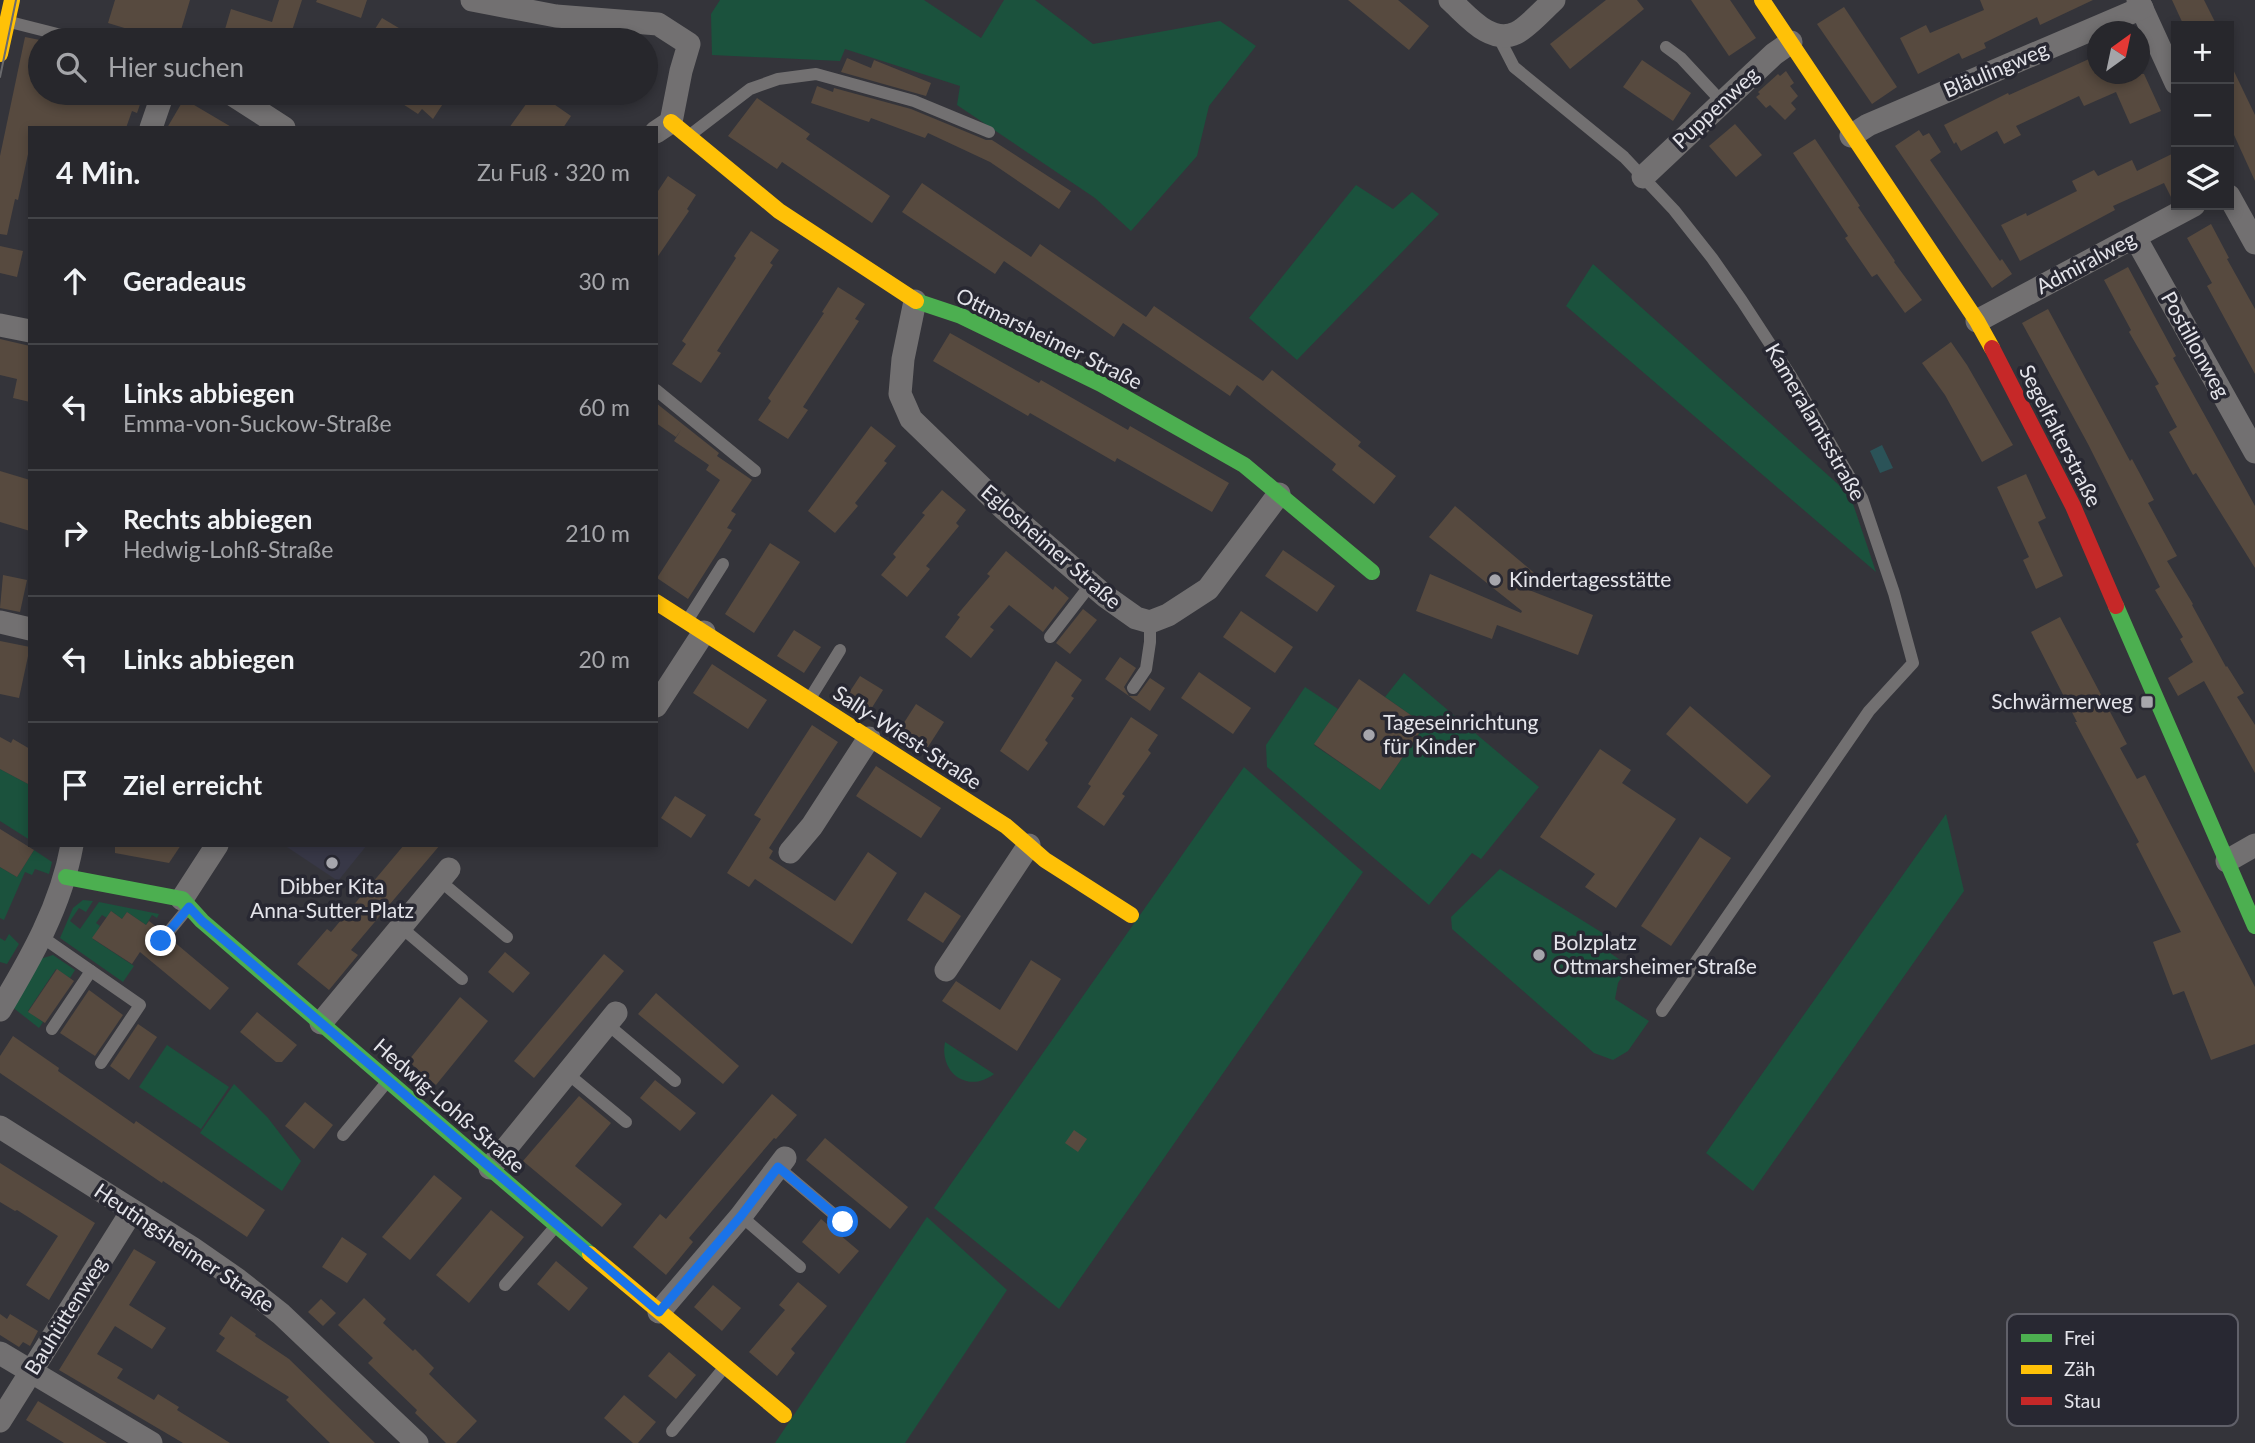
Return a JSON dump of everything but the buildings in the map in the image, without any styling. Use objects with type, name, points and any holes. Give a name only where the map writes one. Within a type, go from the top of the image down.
[{"type":"street","points":[[0,54],[12,0]]},
{"type":"street","points":[[472,0],[554,8],[658,24],[689,44],[681,71],[672,130]]},
{"type":"street","points":[[1450,0],[1484,30],[1499,36],[1517,33],[1554,0]]},
{"type":"street","name":"Segelfalterstraße","points":[[1762,0],[1977,321],[2013,385],[2073,506],[2255,926]]},
{"type":"street","points":[[2140,4],[2171,72]]},
{"type":"street","name":"Bläulingweg","points":[[1852,136],[1868,125],[2140,4]]},
{"type":"street","name":"Puppenweg","points":[[1643,177],[1774,54],[1791,42]]},
{"type":"street","points":[[152,126],[159,105]]},
{"type":"street","points":[[249,105],[281,126]]},
{"type":"street","name":"Ottmarsheimer Straße","points":[[672,130],[779,211],[915,301],[961,316],[1101,384],[1244,466],[1372,572]]},
{"type":"street","points":[[2234,204],[2255,243]]},
{"type":"street","name":"Admiralweg","points":[[1977,321],[2185,210]]},
{"type":"street","name":"Postillonweg","points":[[2135,237],[2255,452]]},
{"type":"street","name":"Eglosheimer Straße","points":[[915,301],[903,359],[900,394],[911,419],[1003,508],[1091,584],[1136,618],[1150,622]]},
{"type":"street","points":[[0,325],[28,331]]},
{"type":"street","points":[[1150,622],[1168,615],[1208,589],[1279,494]]},
{"type":"street","name":"Sally-Wiest-Straße","points":[[658,603],[1006,826],[1045,860],[1131,915]]},
{"type":"street","points":[[0,622],[28,629]]},
{"type":"street","points":[[658,702],[695,627]]},
{"type":"street","points":[[790,852],[812,826],[869,738]]},
{"type":"street","points":[[946,970],[1029,845]]},
{"type":"street","points":[[2227,861],[2255,845]]},
{"type":"street","points":[[0,1010],[42,937],[66,877],[72,847]]},
{"type":"street","points":[[66,877],[185,903],[216,847]]},
{"type":"street","points":[[321,1023],[444,875]]},
{"type":"street","name":"Hedwig-Lohß-Straße","points":[[185,903],[202,921],[387,1082],[784,1415]]},
{"type":"street","points":[[490,1168],[612,1018]]},
{"type":"street","name":"Heutingsheimer Straße","points":[[0,1127],[200,1253],[281,1314],[417,1443]]},
{"type":"street","points":[[659,1312],[741,1216],[781,1163]]},
{"type":"street","name":"Bauhüttenweg","points":[[0,1421],[132,1210]]},
{"type":"street","points":[[0,1353],[151,1443]]},
{"type":"lane","points":[[7,21],[34,28]]},
{"type":"lane","name":"Kameralamtsstraße","points":[[1499,36],[1514,67],[1624,157],[1674,210],[1712,258],[1791,376],[1861,498],[1894,593],[1913,663],[1869,710],[1662,1011]]},
{"type":"lane","points":[[1666,47],[1681,58],[1722,102]]},
{"type":"lane","points":[[672,130],[750,89],[778,79],[816,74],[914,101],[989,132]]},
{"type":"lane","points":[[658,392],[755,471]]},
{"type":"lane","points":[[695,627],[723,564]]},
{"type":"lane","points":[[1050,637],[1091,584]]},
{"type":"lane","points":[[1133,688],[1146,669],[1150,622]]},
{"type":"lane","points":[[809,700],[840,650]]},
{"type":"lane","points":[[444,875],[507,937]]},
{"type":"lane","points":[[161,941],[185,903]]},
{"type":"lane","points":[[402,928],[462,979]]},
{"type":"lane","points":[[42,937],[140,1005],[101,1063]]},
{"type":"lane","points":[[52,1029],[91,971]]},
{"type":"lane","points":[[612,1018],[675,1081]]},
{"type":"lane","points":[[568,1074],[626,1122]]},
{"type":"lane","points":[[343,1135],[387,1082]]},
{"type":"lane","points":[[781,1163],[843,1222]]},
{"type":"lane","points":[[741,1216],[800,1267]]},
{"type":"lane","points":[[505,1285],[556,1225]]},
{"type":"lane","points":[[672,1431],[725,1366]]},
{"type":"shaded area","points":[[1882,445],[1893,468],[1880,473],[1870,451]]},
{"type":"shaded area","name":"Dibber Kita Anna-Sutter-Platz","points":[[287,847],[365,847],[338,881]]},
{"type":"green space","points":[[720,0],[924,0],[981,38],[1004,0],[1035,0],[1093,44],[1220,21],[1256,46],[1209,106],[1197,156],[1131,231],[1095,198],[957,105],[960,86],[845,49],[840,61],[712,55],[711,14]]},
{"type":"green space","points":[[1356,185],[1393,209],[1412,192],[1439,214],[1297,360],[1249,318]]},
{"type":"green space","points":[[1593,264],[1850,495],[1876,572],[1566,306]]},
{"type":"green space","points":[[1404,673],[1539,787],[1481,859],[1472,853],[1429,905],[1267,767],[1266,745],[1305,687],[1338,709],[1314,745],[1380,790],[1425,725],[1385,697]]},
{"type":"green space","points":[[1244,767],[1363,872],[1059,1309],[934,1208]]},
{"type":"green space","points":[[0,769],[28,784],[28,839],[0,821]]},
{"type":"green space","points":[[1946,814],[1964,891],[1753,1191],[1706,1153]]},
{"type":"green space","points":[[34,850],[52,862],[49,874],[35,869],[32,875],[25,872],[4,920],[0,918],[0,867],[17,877]]},
{"type":"green space","points":[[1500,869],[1617,942],[1610,953],[1629,966],[1618,983],[1615,999],[1649,1021],[1628,1051],[1613,1060],[1594,1053],[1452,929],[1451,917]]},
{"type":"green space","points":[[83,900],[93,901],[86,912],[79,908],[70,921],[80,929],[99,902],[159,914],[157,918],[152,915],[146,925],[127,912],[122,919],[111,911],[107,918],[102,915],[96,923],[100,926],[93,939],[134,966],[123,982],[60,938],[73,908]]},
{"type":"green space","points":[[9,934],[19,944],[7,964],[0,962],[0,938],[5,941]]},
{"type":"green space","points":[[53,955],[75,970],[70,978],[56,969],[28,1011],[43,1022],[39,1028],[11,1006],[40,959]]},
{"type":"green space","points":[[945,1042],[994,1074],[975,1082],[958,1077],[946,1063]]},
{"type":"green space","points":[[167,1045],[229,1087],[201,1129],[139,1087]]},
{"type":"green space","points":[[234,1084],[268,1118],[301,1161],[282,1191],[200,1133]]},
{"type":"green space","points":[[927,1217],[1007,1290],[905,1443],[775,1443]]},
{"type":"tram line","points":[[0,77],[16,0]]},
{"type":"traffic: fast","points":[[916,301],[961,316],[1101,384],[1244,465],[1372,572]]},
{"type":"traffic: fast","points":[[2116,606],[2255,926]]},
{"type":"traffic: fast","points":[[66,877],[182,899],[202,921],[590,1254]]},
{"type":"traffic: slow","points":[[0,54],[12,0]]},
{"type":"traffic: slow","points":[[1762,0],[1977,321],[1992,348]]},
{"type":"traffic: slow","points":[[671,122],[779,211],[916,301]]},
{"type":"traffic: slow","points":[[658,603],[1006,826],[1045,860],[1131,915]]},
{"type":"traffic: slow","points":[[590,1254],[784,1415]]},
{"type":"traffic: jam","points":[[1992,348],[2073,506],[2116,606]]},
{"type":"place","name":"Kindertagesstätte","points":[[1495,580]]},
{"type":"place","name":"Schwärmerweg","points":[[2147,702]]},
{"type":"place","name":"Tageseinrichtung für Kinder","points":[[1369,735]]},
{"type":"place","name":"Dibber Kita Anna-Sutter-Platz","points":[[332,863]]},
{"type":"place","name":"Bolzplatz Ottmarsheimer Straße","points":[[1539,955]]},
{"type":"route","points":[[161,941],[189,907],[387,1082],[659,1312],[741,1216],[778,1167],[843,1222]]}]
